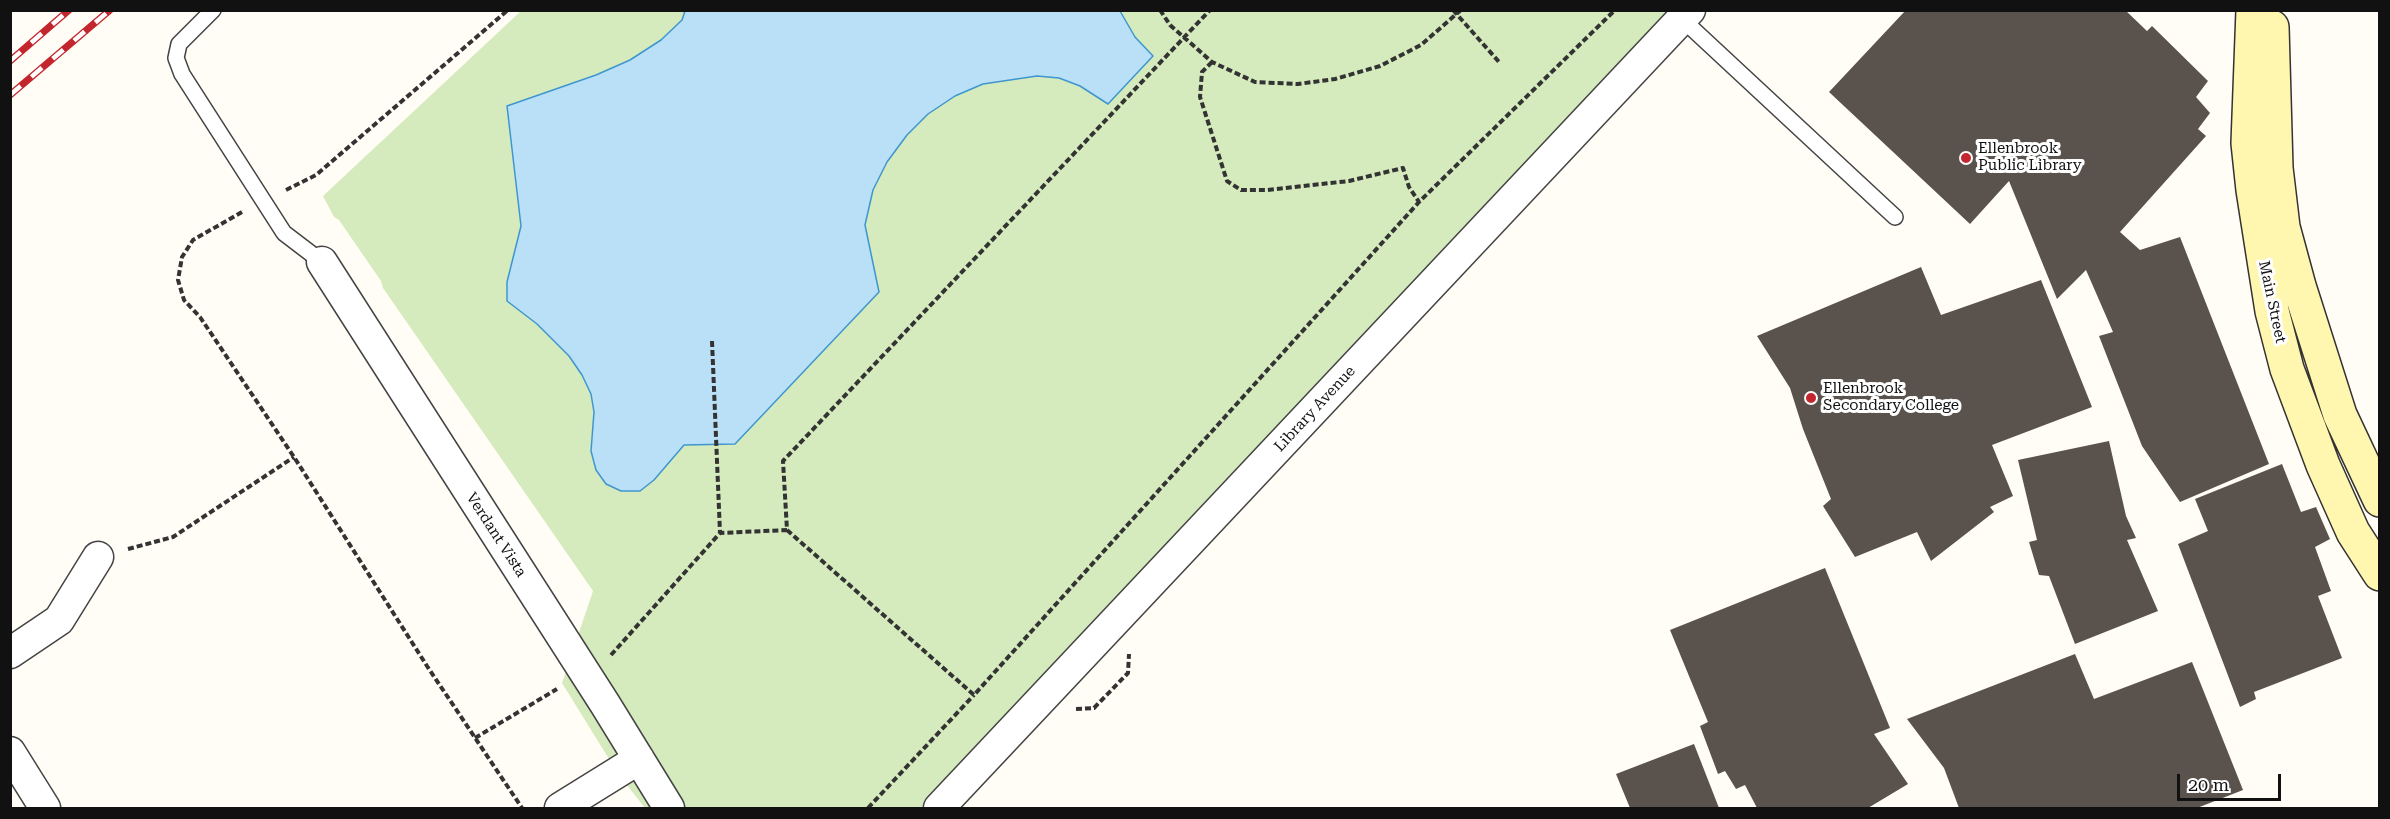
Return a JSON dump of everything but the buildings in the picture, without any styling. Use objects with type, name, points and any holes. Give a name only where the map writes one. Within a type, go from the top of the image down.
[{"type":"main road","name":"Main Street","points":[[2253,10],[2248,143],[2272,311],[2287,369],[2323,465],[2353,532],[2379,574]]},
{"type":"main road","name":"Main Street","points":[[2273,10],[2276,168],[2283,227],[2299,286],[2340,415],[2379,500]]},
{"type":"street","name":"Library Avenue","points":[[939,808],[1686,15]]},
{"type":"street","name":"Verdant Vista","points":[[322,262],[669,808]]},
{"type":"street","points":[[10,653],[59,620],[98,558]]},
{"type":"street","points":[[10,752],[45,808]]},
{"type":"street","points":[[561,808],[639,759]]},
{"type":"lane","points":[[213,10],[179,44],[176,58],[182,74],[284,233],[322,262]]},
{"type":"lane","points":[[1686,15],[1895,217]]},
{"type":"path","points":[[508,10],[315,175],[193,240],[182,257],[178,280],[184,300],[200,317],[294,457],[522,808]]},
{"type":"path","points":[[1160,10],[1170,25],[1212,62],[1255,82],[1298,84],[1335,79],[1380,66],[1421,45],[1461,10]]},
{"type":"path","points":[[787,530],[783,461],[1210,10]]},
{"type":"path","points":[[1453,10],[1499,62]]},
{"type":"path","points":[[868,808],[974,695],[1419,202],[1615,10]]},
{"type":"path","points":[[1212,62],[1202,72],[1200,97],[1227,181],[1241,190],[1267,190],[1349,181],[1402,168],[1409,187],[1419,202]]},
{"type":"path","points":[[475,738],[607,660],[720,533],[712,341]]},
{"type":"path","points":[[98,558],[173,537],[294,457]]},
{"type":"path","points":[[720,533],[787,530],[974,695]]},
{"type":"green space","points":[[521,11],[1690,11],[939,808],[645,808],[619,775],[562,683],[593,591],[383,288],[381,281],[339,220],[334,217],[323,196]]},
{"type":"water","points":[[685,11],[1120,11],[1135,37],[1153,56],[1108,104],[1080,86],[1059,78],[1037,76],[983,84],[955,96],[928,114],[907,135],[887,162],[873,190],[865,225],[879,292],[735,444],[684,445],[654,480],[640,491],[621,491],[606,484],[596,470],[591,451],[594,412],[591,394],[582,375],[569,356],[537,324],[507,301],[507,282],[521,226],[507,106],[596,75],[630,60],[661,40],[682,20]]},
{"type":"railway","points":[[10,61],[69,10]]},
{"type":"railway","points":[[10,95],[110,10]]},
{"type":"place","name":"Ellenbrook Public Library","points":[[1966,158]]},
{"type":"place","name":"Ellenbrook Secondary College","points":[[1811,398]]}]
